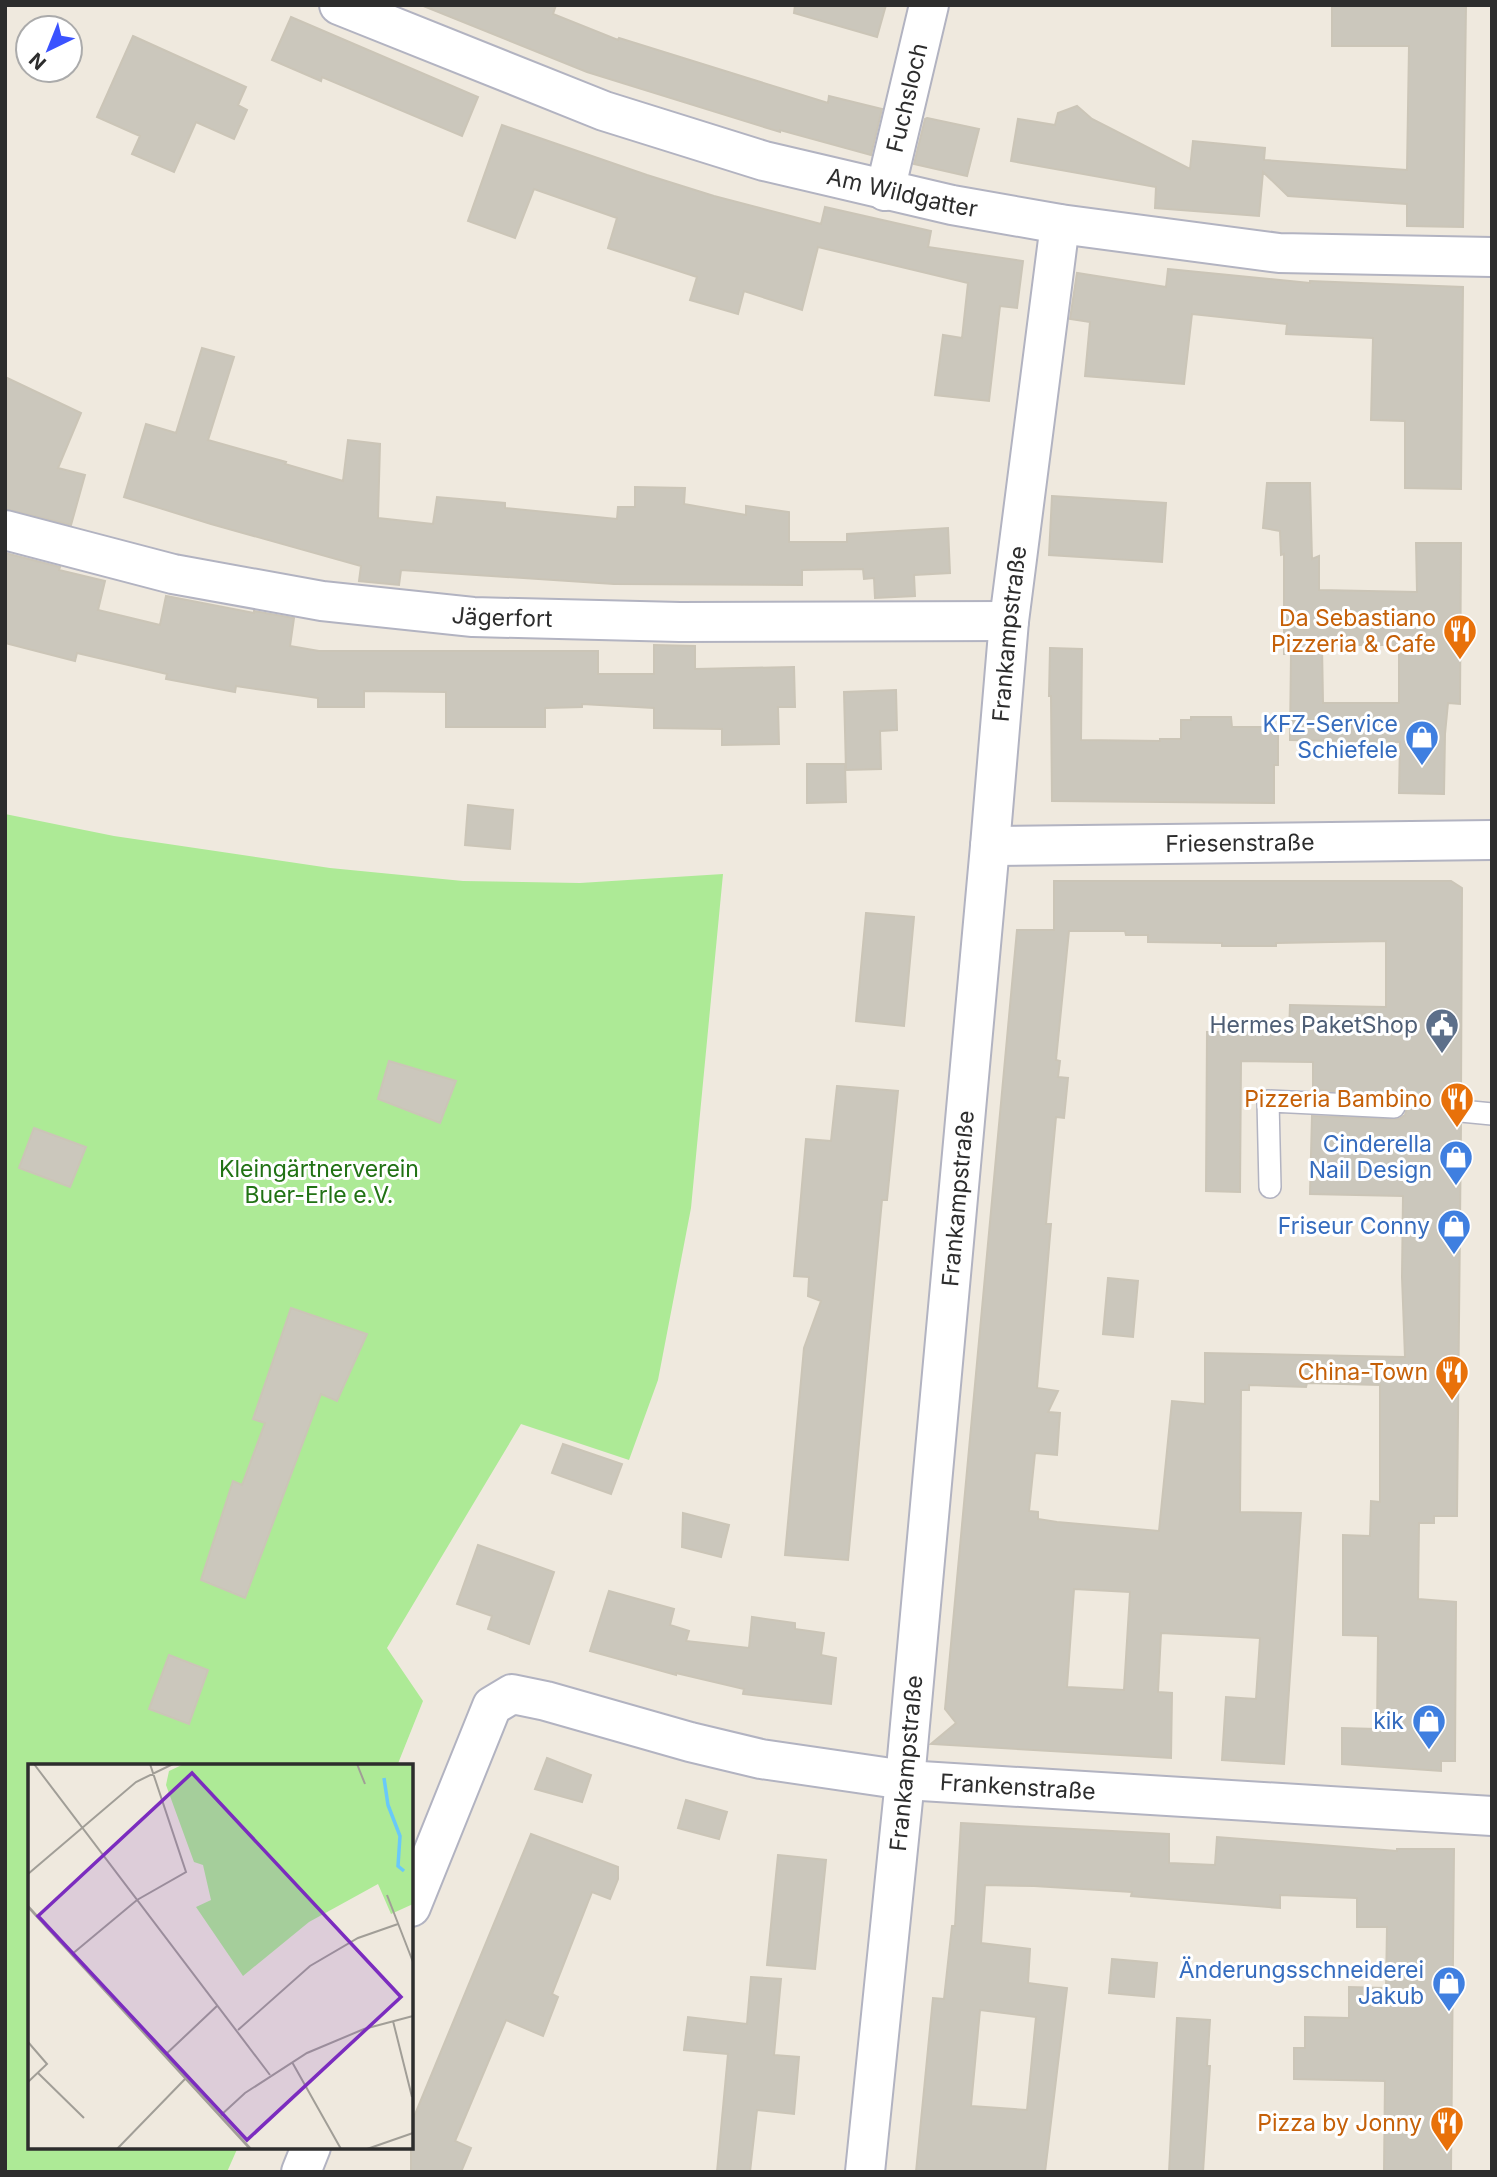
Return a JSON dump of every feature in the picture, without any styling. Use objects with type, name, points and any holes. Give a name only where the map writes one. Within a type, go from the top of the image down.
[{"type":"street","name":"Am Wildgatter","points":[[339,5],[604,111],[764,161],[885,191],[1060,224],[1279,253],[1492,257]]},
{"type":"street","name":"Fuchsloch","points":[[885,191],[929,5]]},
{"type":"street","name":"Frankampstraße","points":[[865,2172],[905,1780],[1009,621],[1060,224]]},
{"type":"street","name":"Jägerfort","points":[[5,530],[173,574],[323,601],[472,617],[680,622],[1009,621]]},
{"type":"street","name":"Friesenstraße","points":[[990,846],[1492,840]]},
{"type":"street","name":"Frankenstraße","points":[[413,1903],[492,1706],[512,1694],[761,1759],[905,1780],[1492,1816]]},
{"type":"street","points":[[301,2172],[310,2149]]},
{"type":"lane","points":[[1270,1187],[1268,1101],[1394,1107]]},
{"type":"lane","points":[[1461,1111],[1492,1114]]},
{"type":"green space","name":"Kleingärtnerverein Buer-Erle e.V.","points":[[5,814],[114,836],[330,868],[463,881],[580,883],[723,874],[691,1208],[658,1380],[629,1460],[521,1424],[387,1648],[423,1701],[398,1764],[28,1764],[28,2149],[237,2149],[227,2172],[5,2172]]},
{"type":"building","points":[[421,5],[556,5],[553,14],[618,40],[619,38],[828,103],[829,96],[882,109],[871,155],[780,132],[587,72]]},
{"type":"building","points":[[795,5],[886,5],[877,37],[794,13]]},
{"type":"building","points":[[1332,5],[1466,5],[1463,227],[1407,226],[1407,204],[1288,196],[1263,172],[1259,216],[1155,208],[1156,187],[1011,161],[1018,119],[1055,125],[1058,113],[1077,106],[1092,119],[1190,169],[1193,141],[1265,148],[1264,160],[1407,170],[1409,46],[1332,46]]},
{"type":"building","points":[[291,17],[478,97],[462,136],[322,77],[321,81],[272,60]]},
{"type":"building","points":[[133,36],[246,87],[238,105],[247,110],[234,139],[196,122],[174,172],[132,154],[140,136],[97,117]]},
{"type":"building","points":[[927,118],[979,129],[967,176],[914,164]]},
{"type":"building","points":[[502,125],[714,196],[821,224],[825,207],[931,231],[928,247],[1023,261],[1017,308],[1000,306],[989,401],[935,395],[943,335],[962,338],[968,283],[818,247],[802,310],[744,291],[738,314],[690,300],[697,277],[608,248],[617,218],[534,189],[515,238],[468,221]]},
{"type":"building","points":[[1168,269],[1310,283],[1463,287],[1461,489],[1405,488],[1405,421],[1371,420],[1373,338],[1286,334],[1287,324],[1192,314],[1184,384],[1085,376],[1090,322],[1070,319],[1077,273],[1166,287]]},
{"type":"building","points":[[202,348],[234,357],[208,440],[343,481],[348,440],[380,444],[378,518],[433,524],[437,497],[505,503],[505,508],[617,519],[618,507],[635,507],[635,487],[685,488],[684,504],[746,515],[746,506],[789,512],[789,542],[847,542],[847,534],[948,528],[950,573],[914,575],[915,596],[875,598],[874,578],[864,579],[863,569],[802,570],[802,585],[614,584],[401,570],[399,585],[359,581],[361,566],[124,497],[146,424],[176,433]]},
{"type":"building","points":[[5,377],[81,413],[58,468],[85,475],[71,525],[5,509]]},
{"type":"building","points":[[1267,483],[1310,483],[1312,559],[1319,556],[1319,590],[1417,592],[1416,543],[1461,543],[1460,704],[1448,703],[1444,794],[1399,793],[1400,742],[1290,740],[1291,654],[1284,654],[1284,554],[1281,555],[1280,531],[1263,528]],"holes":[[[1322,645],[1399,645],[1399,703],[1323,703]]]},
{"type":"building","points":[[1052,496],[1166,503],[1162,562],[1049,555]]},
{"type":"building","points":[[5,553],[105,581],[98,610],[160,625],[166,596],[294,618],[290,646],[319,651],[598,651],[598,674],[654,674],[654,645],[695,646],[695,669],[794,667],[795,707],[778,707],[779,744],[722,745],[722,729],[654,728],[654,708],[582,704],[582,707],[545,708],[545,727],[446,727],[446,692],[364,691],[364,707],[318,707],[318,698],[236,686],[235,692],[166,679],[167,674],[77,653],[75,661],[5,643]]},
{"type":"building","points":[[1050,648],[1082,649],[1081,740],[1181,739],[1181,720],[1191,720],[1191,717],[1231,717],[1232,727],[1278,727],[1274,803],[1052,801]]},
{"type":"building","points":[[896,690],[897,730],[880,731],[881,769],[846,770],[844,692]]},
{"type":"building","points":[[807,764],[845,764],[846,802],[807,803]]},
{"type":"building","points":[[468,805],[513,810],[510,849],[465,845]]},
{"type":"building","points":[[1054,881],[1451,881],[1462,888],[1461,1098],[1451,1103],[1448,1110],[1453,1121],[1461,1124],[1457,1516],[1434,1516],[1434,1523],[1419,1523],[1418,1599],[1456,1602],[1455,1761],[1441,1761],[1441,1771],[1342,1764],[1342,1728],[1377,1729],[1378,1636],[1343,1635],[1343,1535],[1370,1536],[1371,1501],[1380,1502],[1380,1385],[1249,1385],[1249,1390],[1241,1390],[1240,1512],[1301,1513],[1284,1764],[1222,1760],[1226,1697],[1256,1699],[1260,1638],[1161,1633],[1158,1692],[1172,1693],[1171,1758],[931,1744],[956,1723],[945,1709],[1017,930],[1054,930]],"holes":[[[1069,931],[1125,931],[1126,935],[1148,935],[1148,942],[1222,943],[1222,946],[1386,941],[1386,1007],[1290,1005],[1289,1033],[1207,1032],[1206,1191],[1240,1192],[1241,1061],[1313,1062],[1313,1090],[1402,1096],[1407,1108],[1405,1115],[1399,1119],[1312,1116],[1310,1194],[1403,1196],[1405,1357],[1205,1353],[1205,1404],[1172,1401],[1159,1531],[1057,1522],[1038,1519],[1038,1512],[1029,1511],[1035,1453],[1057,1455],[1060,1413],[1048,1412],[1058,1391],[1037,1388],[1051,1224],[1046,1224],[1056,1117],[1064,1118],[1068,1078],[1058,1077],[1060,1061],[1056,1060]],[[1074,1589],[1130,1592],[1124,1690],[1067,1687]]]},
{"type":"building","points":[[866,913],[914,917],[904,1026],[856,1021]]},
{"type":"building","points":[[389,1061],[456,1081],[440,1123],[378,1099]]},
{"type":"building","points":[[837,1086],[898,1091],[887,1200],[882,1200],[848,1560],[785,1555],[804,1348],[821,1301],[808,1296],[809,1277],[794,1276],[806,1139],[831,1141]]},
{"type":"building","points":[[34,1128],[86,1147],[70,1187],[19,1168]]},
{"type":"building","points":[[1108,1278],[1138,1281],[1133,1337],[1103,1334]]},
{"type":"building","points":[[291,1308],[367,1334],[337,1401],[321,1394],[245,1598],[201,1580],[233,1481],[242,1485],[265,1423],[253,1419]]},
{"type":"building","points":[[563,1444],[622,1464],[611,1494],[552,1473]]},
{"type":"building","points":[[683,1513],[729,1525],[721,1557],[682,1547]]},
{"type":"building","points":[[478,1545],[554,1572],[529,1644],[488,1629],[492,1616],[457,1604]]},
{"type":"building","points":[[609,1591],[674,1609],[670,1625],[689,1631],[686,1641],[749,1648],[752,1617],[795,1623],[795,1629],[824,1633],[821,1655],[836,1658],[831,1704],[743,1694],[744,1689],[676,1675],[590,1651]]},
{"type":"building","points":[[169,1655],[208,1670],[189,1724],[149,1709]]},
{"type":"building","points":[[547,1758],[591,1775],[582,1802],[535,1789]]},
{"type":"building","points":[[686,1800],[727,1812],[719,1839],[678,1828]]},
{"type":"building","points":[[961,1823],[1169,1834],[1169,1863],[1215,1865],[1217,1837],[1397,1851],[1454,1849],[1451,2172],[1384,2172],[1385,2081],[1294,2079],[1294,2048],[1305,2048],[1305,2017],[1349,2018],[1349,1987],[1386,1988],[1387,1927],[1357,1927],[1357,1898],[1280,1895],[1280,1908],[1131,1896],[1132,1892],[985,1885],[981,1943],[1030,1949],[1028,1983],[1067,1988],[1045,2172],[916,2172],[933,1998],[944,1999],[952,1926],[955,1926]],"holes":[[[980,2010],[1036,2017],[1027,2110],[971,2106]]]},
{"type":"building","points":[[531,1834],[618,1867],[618,1879],[610,1899],[592,1892],[552,1994],[558,1997],[543,2036],[506,2020],[455,2141],[471,2148],[461,2172],[411,2172],[413,2119]]},
{"type":"building","points":[[778,1855],[826,1860],[815,1969],[767,1965]]},
{"type":"building","points":[[1112,1959],[1157,1963],[1154,1997],[1109,1993]]},
{"type":"building","points":[[751,1977],[781,1979],[774,2055],[799,2057],[794,2114],[757,2110],[750,2172],[717,2172],[728,2054],[684,2050],[688,2017],[747,2024]]},
{"type":"building","points":[[1177,2018],[1210,2020],[1207,2066],[1210,2066],[1203,2172],[1169,2172]]},
{"type":"place","name":"Da Sebastiano Pizzeria & Cafe","points":[[1460,661]]},
{"type":"place","name":"KFZ-Service Schiefele","points":[[1422,767]]},
{"type":"place","name":"Hermes PaketShop","points":[[1442,1055]]},
{"type":"place","name":"Pizzeria Bambino","points":[[1457,1129]]},
{"type":"place","name":"Cinderella Nail Design","points":[[1456,1187]]},
{"type":"place","name":"Friseur Conny","points":[[1454,1256]]},
{"type":"place","name":"China-Town","points":[[1452,1402]]},
{"type":"place","name":"kik","points":[[1429,1751]]},
{"type":"place","name":"Änderungsschneiderei Jakub","points":[[1449,2013]]},
{"type":"place","name":"Pizza by Jonny","points":[[1447,2153]]}]
